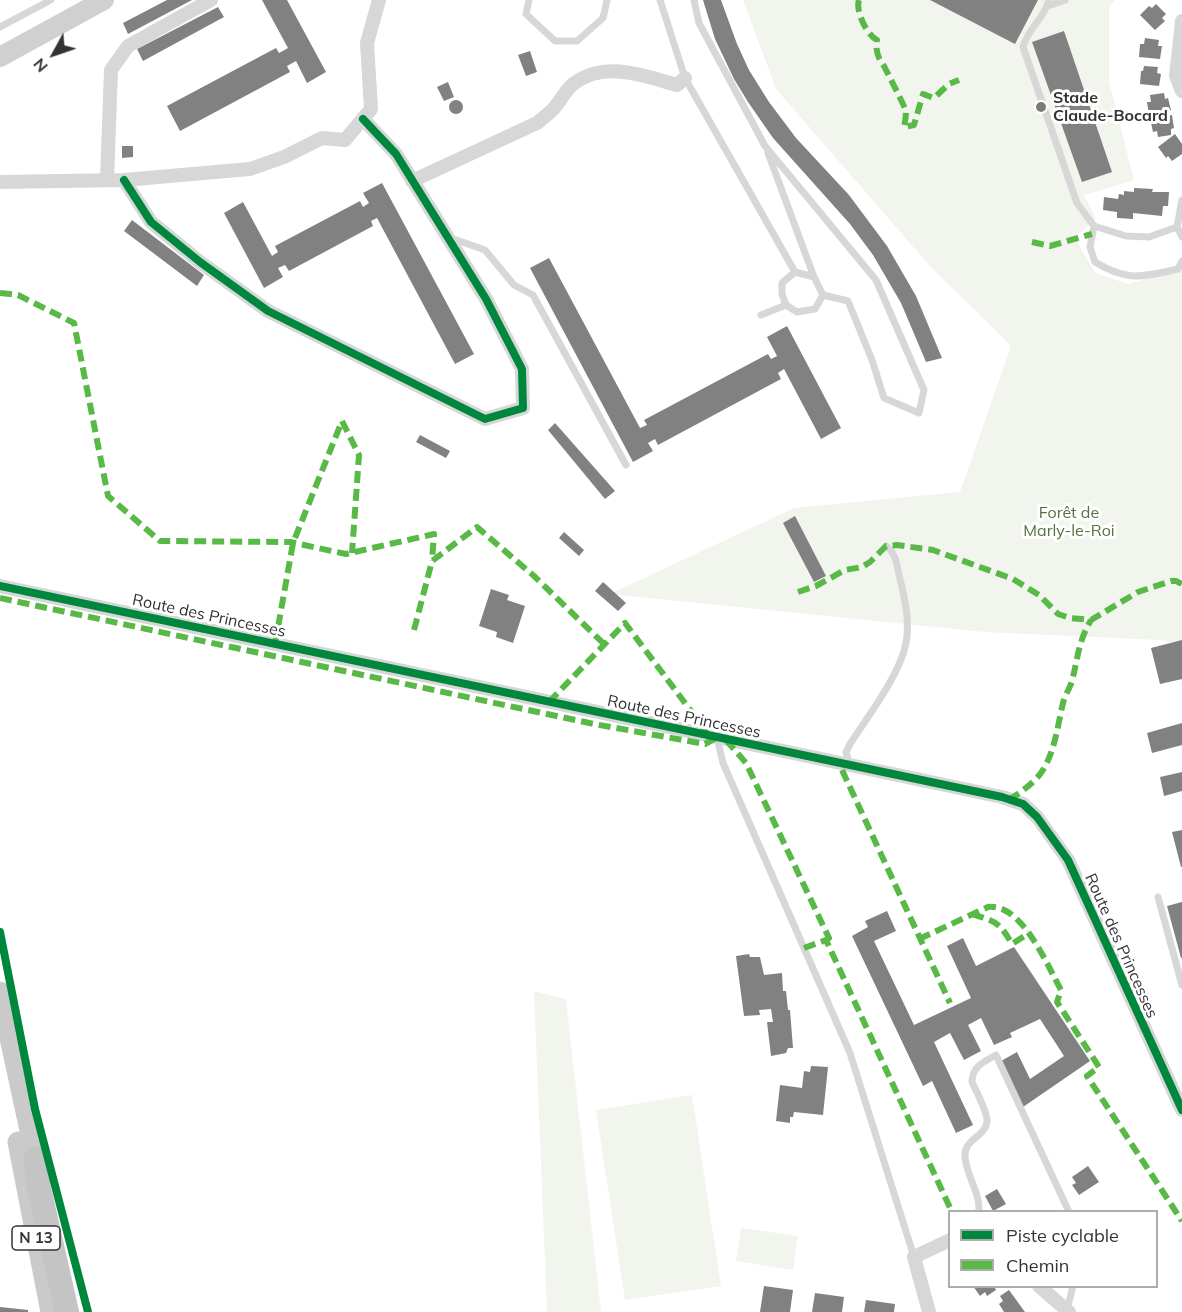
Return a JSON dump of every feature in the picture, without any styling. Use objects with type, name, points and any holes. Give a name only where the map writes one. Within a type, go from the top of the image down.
[{"type":"highway","points":[[30,1161],[33,1187],[61,1312]]},
{"type":"highway","points":[[30,1161],[38,1184],[67,1312]]},
{"type":"main road","name":"N 13","points":[[0,992],[30,1161],[26,1188],[51,1312]]},
{"type":"main road","name":"N 13","points":[[0,1065],[30,1161],[45,1182],[78,1312]]},
{"type":"street","points":[[0,57],[104,0]]},
{"type":"street","points":[[107,180],[111,70],[128,46],[211,0]]},
{"type":"street","points":[[0,182],[124,180],[250,169],[284,157],[322,138],[345,140],[371,109],[367,43],[379,0]]},
{"type":"street","points":[[1182,21],[1176,76],[1182,91]]},
{"type":"street","points":[[412,181],[537,123],[554,109],[564,93],[576,82],[589,76],[610,70],[634,73],[677,85],[685,78]]},
{"type":"street","points":[[124,180],[151,222],[200,262],[268,311],[485,418],[524,408],[522,369],[486,299],[396,154],[363,119]]},
{"type":"street","name":"Route des Princesses","points":[[0,586],[1002,797],[1023,804],[1037,817],[1068,860],[1182,1110]]},
{"type":"street","points":[[929,1312],[914,1257],[948,1240]]},
{"type":"street","points":[[1039,1288],[1068,1311]]},
{"type":"lane","points":[[0,27],[51,0]]},
{"type":"lane","points":[[529,0],[526,14],[555,40],[577,41],[603,18],[607,0]]},
{"type":"lane","points":[[660,0],[685,78],[795,272],[814,277]]},
{"type":"lane","points":[[694,0],[699,23],[765,146],[814,277],[823,295],[848,302],[872,360],[884,398],[919,413],[924,390],[876,280],[765,146]]},
{"type":"lane","points":[[1065,0],[1048,3],[1026,36],[1023,47],[1077,203],[1094,226],[1126,237],[1149,237],[1177,226]]},
{"type":"lane","points":[[1182,200],[1177,226],[1182,237]]},
{"type":"lane","points":[[1094,226],[1090,247],[1095,262],[1113,273],[1138,278],[1178,269],[1182,261]]},
{"type":"lane","points":[[446,236],[485,250],[514,285],[533,295],[627,465]]},
{"type":"lane","points":[[795,272],[782,283],[782,294],[786,305],[797,312],[815,309],[823,295]]},
{"type":"lane","points":[[761,315],[786,305]]},
{"type":"lane","points":[[850,766],[846,753],[850,744],[891,678],[906,643],[908,620],[902,588],[895,556],[886,546]]},
{"type":"lane","points":[[717,738],[723,763],[850,1053],[914,1257]]},
{"type":"lane","points":[[1158,897],[1182,986]]},
{"type":"lane","points":[[979,1210],[977,1191],[967,1169],[965,1150],[984,1129],[987,1117],[972,1082],[972,1076],[979,1065],[996,1055],[1068,1210]]},
{"type":"lane","points":[[1068,1311],[1074,1288]]},
{"type":"green space","name":"Forêt de Marly-le-Roi","points":[[743,0],[1115,0],[1109,7],[1109,82],[1134,180],[1084,195],[1096,219],[1075,238],[1095,273],[1128,284],[1182,270],[1182,645],[1161,640],[985,632],[610,594],[794,508],[960,492],[1011,346],[929,265],[776,89]]},
{"type":"green space","points":[[534,991],[566,999],[601,1312],[547,1312]]},
{"type":"green space","points":[[692,1095],[721,1286],[625,1300],[596,1110]]},
{"type":"green space","points":[[741,1228],[798,1236],[793,1270],[736,1261]]},
{"type":"building","points":[[167,0],[192,0],[128,34],[123,23]]},
{"type":"building","points":[[262,0],[287,0],[326,72],[307,83],[296,61],[287,66],[290,72],[180,131],[167,106],[276,48],[279,53],[288,48]]},
{"type":"building","points":[[703,0],[721,0],[749,70],[769,102],[796,138],[849,195],[887,246],[916,296],[942,358],[926,362],[901,303],[873,255],[850,224],[773,138],[748,102],[715,39]]},
{"type":"building","points":[[930,0],[1038,0],[1015,44]]},
{"type":"building","points":[[1156,4],[1166,14],[1162,18],[1165,21],[1155,30],[1140,15],[1149,6],[1152,8]]},
{"type":"building","points":[[218,7],[224,17],[143,61],[137,49]]},
{"type":"building","points":[[1064,31],[1112,172],[1082,182],[1032,42]]},
{"type":"building","points":[[1145,38],[1159,40],[1158,46],[1162,46],[1160,59],[1139,57],[1140,44],[1144,44]]},
{"type":"building","points":[[530,51],[537,72],[526,76],[518,55]]},
{"type":"building","points":[[1144,66],[1158,67],[1157,73],[1161,74],[1159,86],[1140,84],[1141,71]]},
{"type":"building","points":[[448,82],[454,97],[444,101],[437,87]]},
{"type":"building","points":[[1164,93],[1171,110],[1149,115],[1147,102],[1151,102],[1150,95]]},
{"type":"building","points":[[456,100],[461,102],[463,107],[461,112],[456,114],[451,112],[449,107],[451,102]]},
{"type":"building","points":[[1172,115],[1174,128],[1171,129],[1171,135],[1158,137],[1157,131],[1153,132],[1150,118]]},
{"type":"building","points":[[1175,134],[1182,144],[1182,154],[1172,161],[1168,156],[1166,158],[1158,147]]},
{"type":"building","points":[[122,146],[133,146],[133,157],[122,158]]},
{"type":"building","points":[[382,183],[474,354],[455,364],[377,218],[371,221],[373,226],[289,271],[285,265],[278,268],[283,277],[264,288],[224,213],[243,202],[272,256],[278,252],[275,246],[360,201],[363,207],[369,203],[363,193]]},
{"type":"building","points":[[1134,188],[1153,189],[1152,192],[1169,192],[1168,206],[1163,206],[1162,216],[1133,213],[1133,219],[1117,218],[1117,212],[1103,210],[1104,197],[1118,199],[1119,194],[1124,195],[1124,191],[1134,192]]},
{"type":"building","points":[[132,220],[204,275],[197,286],[124,231]]},
{"type":"building","points":[[549,258],[640,428],[647,425],[644,420],[768,354],[771,359],[777,356],[767,337],[787,326],[841,428],[821,439],[784,369],[778,373],[781,379],[658,445],[655,439],[648,443],[653,451],[633,462],[530,268]]},
{"type":"building","points":[[555,423],[615,491],[605,499],[548,430]]},
{"type":"building","points":[[420,435],[450,451],[446,458],[416,442]]},
{"type":"building","points":[[795,516],[826,576],[814,582],[783,523]]},
{"type":"building","points":[[564,532],[584,550],[579,556],[559,538]]},
{"type":"building","points":[[603,582],[626,603],[618,611],[595,591]]},
{"type":"building","points":[[491,589],[509,595],[507,600],[525,606],[513,643],[496,637],[497,632],[479,626]]},
{"type":"building","points":[[1182,640],[1182,679],[1160,684],[1151,648]]},
{"type":"building","points":[[1182,723],[1182,745],[1152,753],[1147,733]]},
{"type":"building","points":[[1182,772],[1182,791],[1164,796],[1160,777]]},
{"type":"building","points":[[1182,830],[1182,867],[1181,867],[1172,832]]},
{"type":"building","points":[[1182,902],[1182,958],[1181,958],[1167,906]]},
{"type":"building","points":[[887,911],[896,931],[874,941],[914,1025],[971,998],[947,946],[963,938],[976,966],[1014,947],[1090,1061],[1023,1107],[1001,1061],[1017,1052],[1030,1079],[1064,1056],[1040,1019],[1010,1033],[1012,1037],[994,1045],[981,1018],[968,1025],[981,1051],[964,1060],[950,1033],[934,1042],[973,1125],[956,1133],[932,1081],[923,1086],[852,936],[868,927],[865,921]]},
{"type":"building","points":[[749,954],[750,957],[760,957],[764,975],[782,973],[783,991],[786,991],[788,1010],[790,1010],[793,1048],[788,1048],[786,1053],[771,1056],[767,1022],[773,1022],[771,1009],[759,1010],[760,1015],[744,1016],[736,956]]},
{"type":"building","points":[[811,1066],[828,1067],[823,1115],[794,1112],[793,1117],[790,1117],[790,1123],[776,1121],[780,1085],[802,1088],[804,1071],[810,1072]]},
{"type":"building","points":[[1088,1166],[1099,1182],[1079,1195],[1072,1185],[1076,1183],[1072,1177]]},
{"type":"building","points":[[997,1189],[1006,1204],[992,1210],[985,1196]]},
{"type":"building","points":[[764,1286],[793,1290],[790,1312],[760,1312]]},
{"type":"building","points":[[974,1288],[995,1288],[996,1290],[987,1296],[985,1292],[980,1296]]},
{"type":"building","points":[[1009,1290],[1025,1312],[1004,1312],[999,1304],[1003,1301],[1000,1296]]},
{"type":"building","points":[[815,1293],[844,1297],[842,1312],[812,1312]]},
{"type":"building","points":[[866,1300],[895,1304],[894,1312],[864,1312]]},
{"type":"building","points":[[0,1307],[28,1310],[28,1312],[0,1312]]},
{"type":"marked path","points":[[859,0],[858,5],[863,22],[869,33],[877,40],[876,47],[879,57],[906,111],[904,127],[914,125],[923,94],[934,98],[949,84],[959,80]]},
{"type":"marked path","points":[[1032,242],[1050,246],[1092,234]]},
{"type":"marked path","points":[[0,293],[18,295],[74,323],[108,496],[160,541],[290,542],[346,554],[434,534],[432,561]]},
{"type":"marked path","points":[[342,421],[359,455],[352,553]]},
{"type":"marked path","points":[[275,644],[293,543],[342,421]]},
{"type":"marked path","points":[[414,630],[432,561],[477,527],[534,576],[604,644]]},
{"type":"marked path","points":[[798,592],[816,586],[845,570],[862,567],[886,546],[897,545],[933,550],[1013,579],[1039,595],[1058,614],[1070,618],[1091,620],[1138,592],[1171,581],[1182,584]]},
{"type":"marked path","points":[[0,598],[594,724],[705,744],[716,738]]},
{"type":"marked path","points":[[1009,800],[1035,780],[1047,763],[1081,643],[1091,620]]},
{"type":"marked path","points":[[549,702],[625,623],[709,735]]},
{"type":"marked path","points":[[726,740],[746,763],[829,938],[826,940]]},
{"type":"marked path","points":[[842,770],[950,1003]]},
{"type":"marked path","points":[[919,939],[988,907],[1000,908],[1022,925],[1041,952],[1061,990],[1057,1002],[1099,1067],[1087,1076],[1182,1221]]},
{"type":"marked path","points":[[972,914],[996,924],[1004,931],[1012,944],[1029,933]]},
{"type":"marked path","points":[[804,948],[826,940],[951,1210]]},
{"type":"cycle path","points":[[124,180],[151,222],[200,262],[268,311],[485,419],[523,408],[522,369],[486,299],[396,154],[363,119]]},
{"type":"cycle path","points":[[0,586],[1002,797],[1023,804],[1037,817],[1068,860],[1182,1110]]},
{"type":"cycle path","points":[[0,932],[35,1109],[88,1312]]},
{"type":"place","name":"Stade Claude-Bocard","points":[[1041,107]]}]
